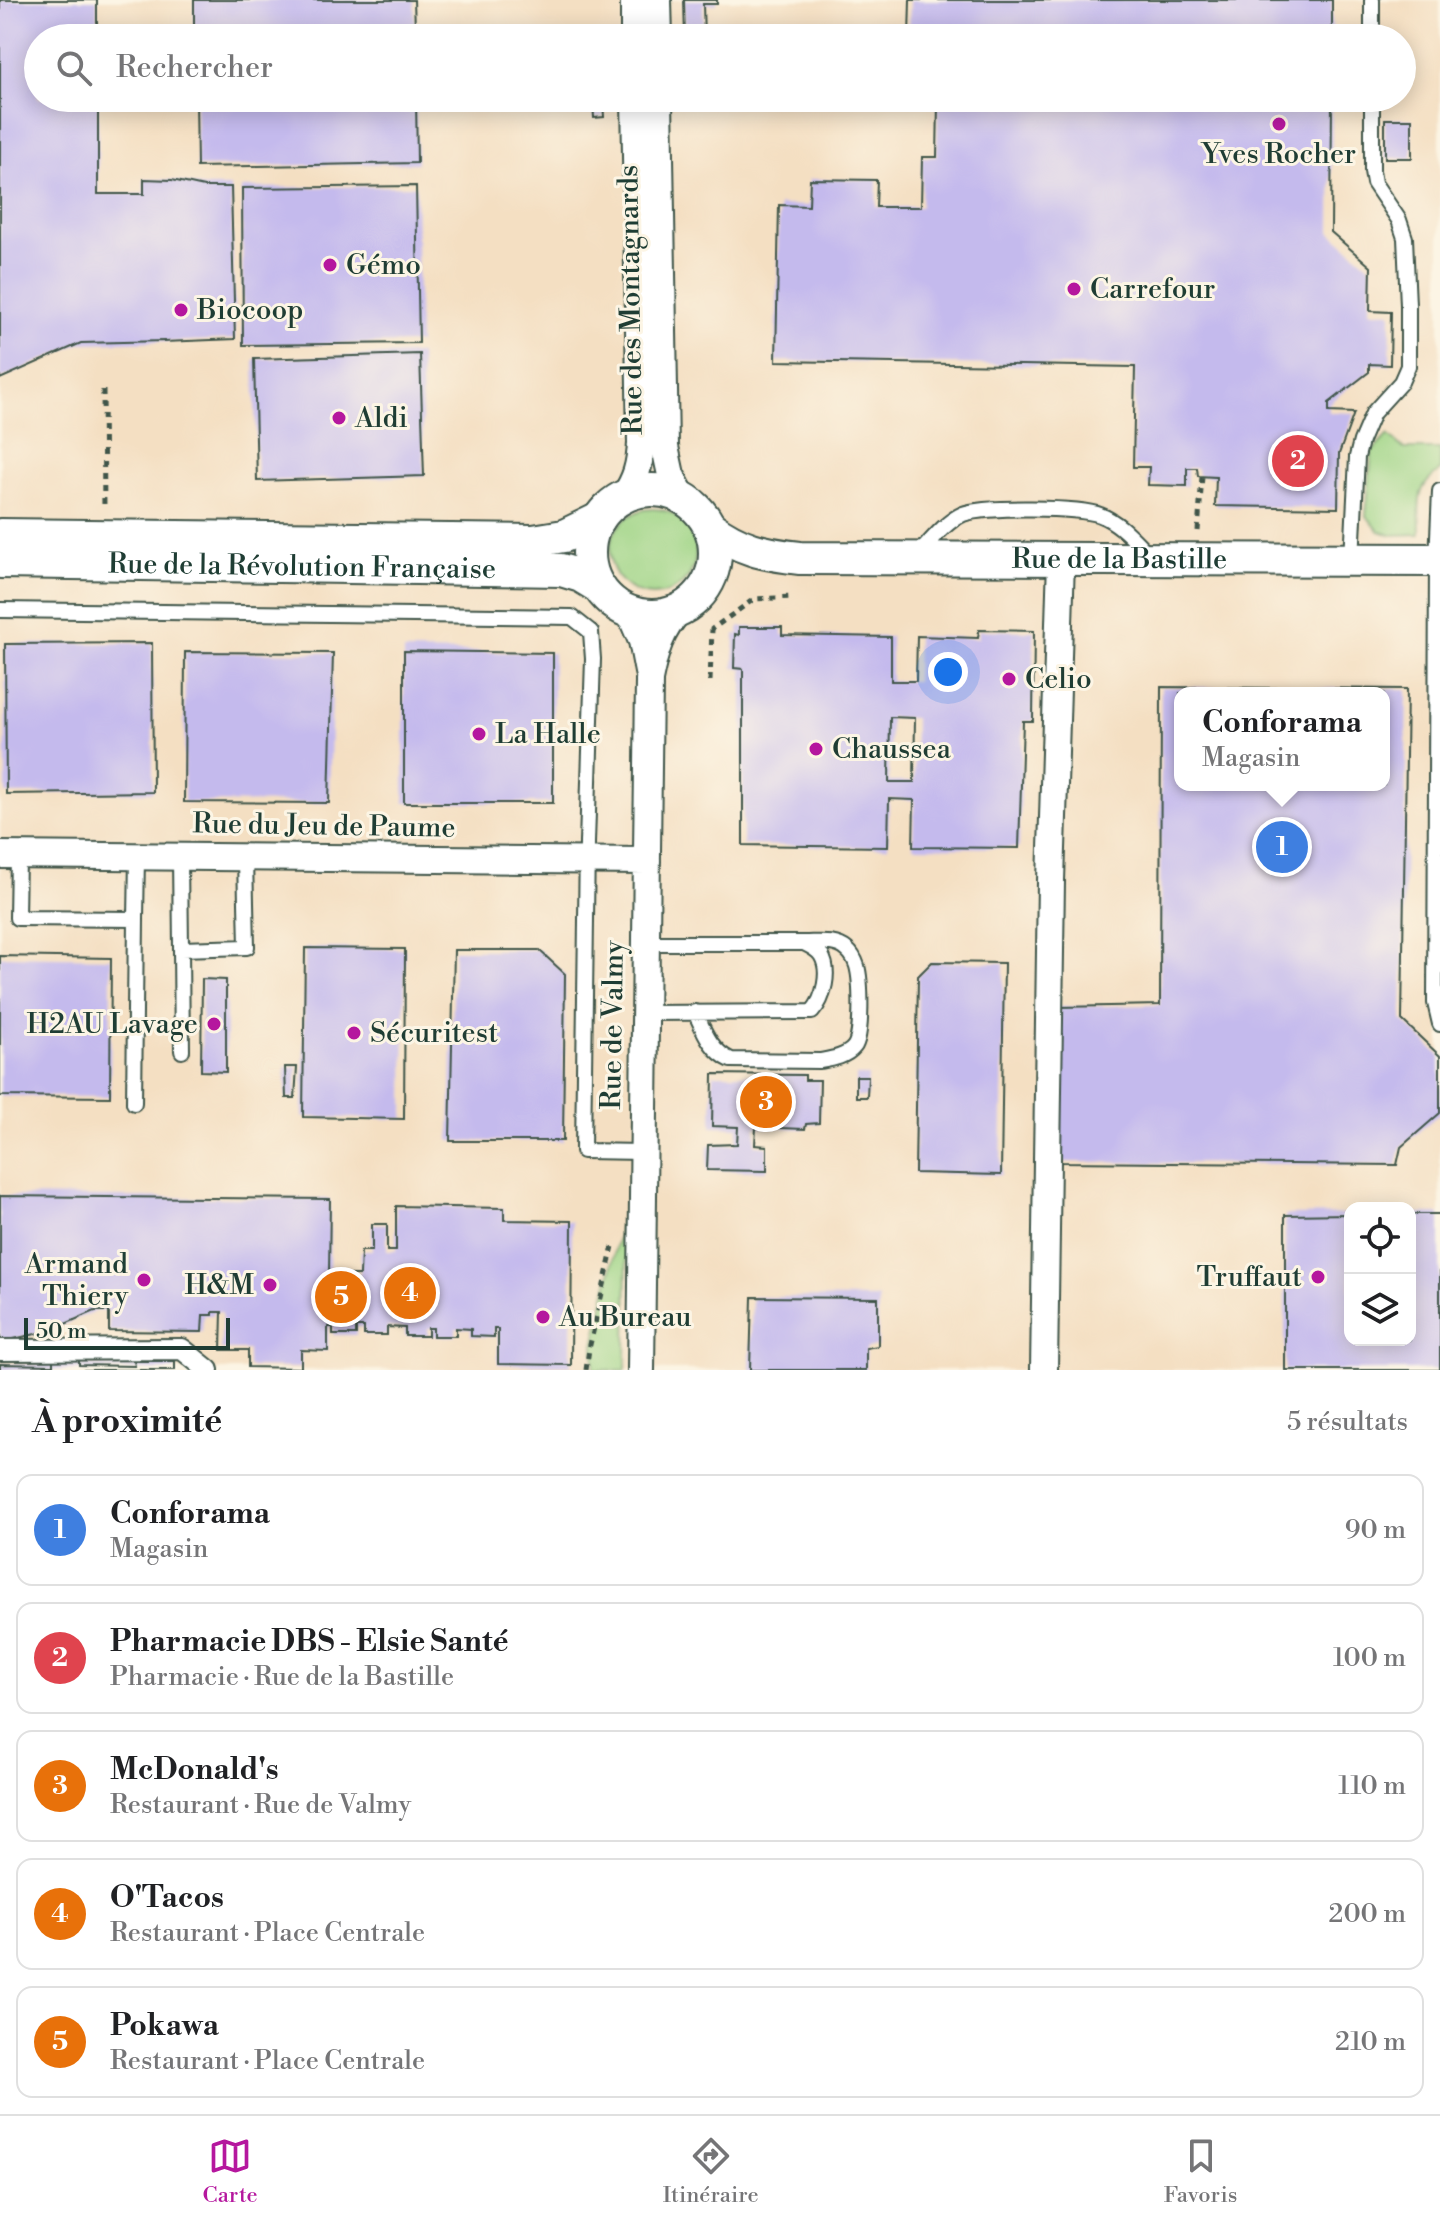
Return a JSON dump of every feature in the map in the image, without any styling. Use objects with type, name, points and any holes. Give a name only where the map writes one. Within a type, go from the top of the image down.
[{"type":"street","points":[[634,0],[634,24]]},
{"type":"street","points":[[658,0],[659,24]]},
{"type":"street","name":"Rue des Montagnards","points":[[624,497],[639,470],[641,443],[635,112]]},
{"type":"street","name":"Rue des Montagnards","points":[[659,112],[665,447],[671,475],[683,498]]},
{"type":"street","points":[[638,491],[669,492],[683,498],[696,507],[710,527],[715,558],[712,573],[692,598],[666,613],[651,615],[629,611],[609,599],[592,573],[590,541],[599,519],[610,506],[638,491]]},
{"type":"street","name":"Rue de la Révolution Française","points":[[0,535],[533,541],[564,536],[599,519]]},
{"type":"street","name":"Rue de la Bastille","points":[[710,527],[747,549],[800,558],[1438,560]]},
{"type":"street","name":"Rue de la Bastille","points":[[692,598],[731,572],[800,558]]},
{"type":"street","points":[[1044,1370],[1051,881],[1061,560]]},
{"type":"street","name":"Rue de la Révolution Française","points":[[0,562],[561,570],[581,576],[599,587]]},
{"type":"street","name":"Rue de Valmy","points":[[649,680],[658,641],[692,598]]},
{"type":"street","name":"Rue de Valmy","points":[[629,611],[642,641],[649,680],[641,1370]]},
{"type":"street","name":"Rue du Jeu de Paume","points":[[9,856],[647,861]]},
{"type":"street","points":[[0,1350],[195,1362]]},
{"type":"lane","points":[[1372,0],[1372,24]]},
{"type":"lane","points":[[1352,560],[1357,457],[1361,441],[1373,413],[1401,382],[1408,366],[1405,238],[1399,220],[1374,183],[1372,112]]},
{"type":"lane","points":[[1440,491],[1435,1003],[1440,1024]]},
{"type":"lane","points":[[914,559],[944,527],[962,514],[983,510],[1078,510],[1100,515],[1120,527],[1154,560]]},
{"type":"lane","points":[[0,610],[572,617],[591,632],[583,1151],[643,1152]]},
{"type":"lane","points":[[9,856],[17,918],[136,919]]},
{"type":"lane","points":[[134,1103],[137,856]]},
{"type":"lane","points":[[180,857],[182,1051]]},
{"type":"lane","points":[[181,949],[247,947],[245,858]]},
{"type":"lane","points":[[646,943],[829,943],[845,948],[858,969],[859,1040],[850,1051],[833,1059],[731,1060],[712,1045],[695,1012]]},
{"type":"lane","points":[[645,1013],[812,1012],[823,994],[824,967],[822,956],[804,943]]},
{"type":"path","points":[[103,390],[105,536]]},
{"type":"path","points":[[1197,560],[1202,476]]},
{"type":"path","points":[[710,681],[712,629],[754,599],[794,597]]},
{"type":"path","points":[[586,1370],[616,1233]]},
{"type":"green space","points":[[1388,435],[1404,449],[1440,449],[1440,471],[1425,484],[1420,498],[1420,534],[1391,535],[1379,531],[1366,515],[1372,452]]},
{"type":"green space","points":[[653,509],[677,516],[689,528],[696,552],[689,576],[677,588],[653,595],[629,588],[617,576],[610,552],[617,528],[629,516]]},
{"type":"green space","points":[[621,1224],[627,1238],[626,1370],[594,1370],[594,1345]]},
{"type":"building","points":[[0,0],[97,0],[97,24],[24,24],[24,112],[98,112],[98,194],[144,194],[144,179],[172,180],[204,187],[231,187],[235,339],[81,343],[0,379]]},
{"type":"building","points":[[194,0],[414,0],[415,24],[194,24]]},
{"type":"building","points":[[684,0],[717,0],[717,4],[703,4],[704,24],[685,24]]},
{"type":"building","points":[[910,0],[1332,0],[1332,24],[909,24]]},
{"type":"building","points":[[196,112],[416,112],[417,163],[197,167]]},
{"type":"building","points":[[594,112],[604,112],[604,117],[594,118]]},
{"type":"building","name":"Carrefour","points":[[938,112],[1332,112],[1331,232],[1371,267],[1370,311],[1391,312],[1390,365],[1369,364],[1369,372],[1329,403],[1329,412],[1354,413],[1339,454],[1338,508],[1215,506],[1216,477],[1198,476],[1197,468],[1187,468],[1187,486],[1148,485],[1149,467],[1133,467],[1135,367],[776,361],[779,205],[809,206],[810,179],[877,180],[876,207],[921,207],[922,157],[937,157]]},
{"type":"building","points":[[1385,119],[1412,119],[1412,158],[1385,158]]},
{"type":"building","name":"Gémo","points":[[416,186],[419,343],[243,345],[242,188]]},
{"type":"building","name":"Aldi","points":[[420,354],[424,476],[257,481],[254,359]]},
{"type":"building","points":[[739,627],[782,627],[782,635],[891,637],[891,681],[916,681],[917,636],[978,638],[979,630],[1034,631],[1033,721],[1023,721],[1019,848],[913,847],[914,800],[889,799],[888,847],[743,845],[743,669],[734,668],[735,634],[739,635]],"holes":[[[890,717],[915,718],[914,782],[889,782]]]},
{"type":"building","points":[[152,643],[153,792],[6,794],[5,644]]},
{"type":"building","name":"La Halle","points":[[404,651],[553,653],[553,803],[404,803]]},
{"type":"building","points":[[185,652],[333,653],[329,803],[184,802]]},
{"type":"building","points":[[1161,687],[1174,687],[1174,791],[1390,791],[1390,689],[1407,689],[1402,1020],[1440,1056],[1440,1113],[1401,1147],[1397,1165],[1060,1162],[1059,1007],[1160,1005]]},
{"type":"building","name":"Sécuritest","points":[[305,948],[405,949],[404,1119],[303,1117]]},
{"type":"building","points":[[454,950],[539,950],[565,974],[563,1141],[450,1141]]},
{"type":"building","points":[[0,956],[111,958],[110,1097],[0,1096]]},
{"type":"building","points":[[932,962],[1004,963],[1001,1175],[915,1173],[918,976]]},
{"type":"building","name":"H2AU Lavage","points":[[202,979],[226,980],[226,1072],[201,1071]]},
{"type":"building","points":[[285,1067],[297,1067],[295,1098],[286,1098]]},
{"type":"building","points":[[713,1074],[805,1075],[805,1080],[820,1080],[819,1123],[806,1124],[805,1129],[756,1127],[755,1145],[767,1146],[767,1171],[707,1170],[708,1145],[737,1144],[738,1127],[712,1126]]},
{"type":"building","points":[[856,1076],[868,1076],[867,1097],[856,1097]]},
{"type":"building","points":[[0,1196],[330,1199],[329,1275],[360,1275],[361,1251],[372,1251],[372,1224],[387,1224],[387,1251],[396,1251],[396,1206],[504,1208],[504,1220],[572,1221],[571,1365],[498,1364],[498,1329],[494,1329],[494,1337],[471,1336],[471,1329],[456,1328],[456,1336],[433,1336],[433,1328],[428,1328],[428,1336],[405,1336],[405,1328],[387,1327],[387,1335],[364,1335],[364,1327],[356,1327],[356,1335],[333,1335],[333,1327],[328,1327],[328,1351],[301,1350],[301,1368],[248,1367],[248,1350],[221,1350],[222,1312],[203,1315],[202,1332],[109,1331],[109,1311],[95,1311],[49,1331],[0,1342]]},
{"type":"building","name":"Truffaut","points":[[1344,1214],[1344,1346],[1416,1346],[1416,1214],[1440,1214],[1440,1370],[1285,1370],[1285,1215]]},
{"type":"building","points":[[752,1297],[878,1298],[878,1346],[866,1348],[866,1370],[750,1370]]},
{"type":"building","points":[[53,1360],[79,1360],[79,1365],[135,1366],[134,1361],[175,1361],[175,1370],[0,1370],[0,1364],[53,1365]]},
{"type":"place","name":"Yves Rocher","points":[[1279,124]]},
{"type":"place","name":"Gémo","points":[[330,265]]},
{"type":"place","name":"Carrefour","points":[[1074,289]]},
{"type":"place","name":"Biocoop","points":[[181,310]]},
{"type":"place","name":"Aldi","points":[[339,418]]},
{"type":"place","name":"Pharmacie DBS - Elsie Santé","points":[[1298,461]]},
{"type":"place","name":"Celio","points":[[1009,679]]},
{"type":"place","name":"La Halle","points":[[479,734]]},
{"type":"place","name":"Chaussea","points":[[816,749]]},
{"type":"place","name":"Conforama","points":[[1282,847]]},
{"type":"place","name":"H2AU Lavage","points":[[214,1024]]},
{"type":"place","name":"Sécuritest","points":[[354,1033]]},
{"type":"place","name":"McDonald's","points":[[766,1102]]},
{"type":"place","name":"Truffaut","points":[[1318,1277]]},
{"type":"place","name":"Armand Thiery","points":[[144,1280]]},
{"type":"place","name":"H&M","points":[[270,1285]]},
{"type":"place","name":"O'Tacos","points":[[410,1293]]},
{"type":"place","name":"Pokawa","points":[[341,1297]]},
{"type":"place","name":"Au Bureau","points":[[543,1317]]}]
